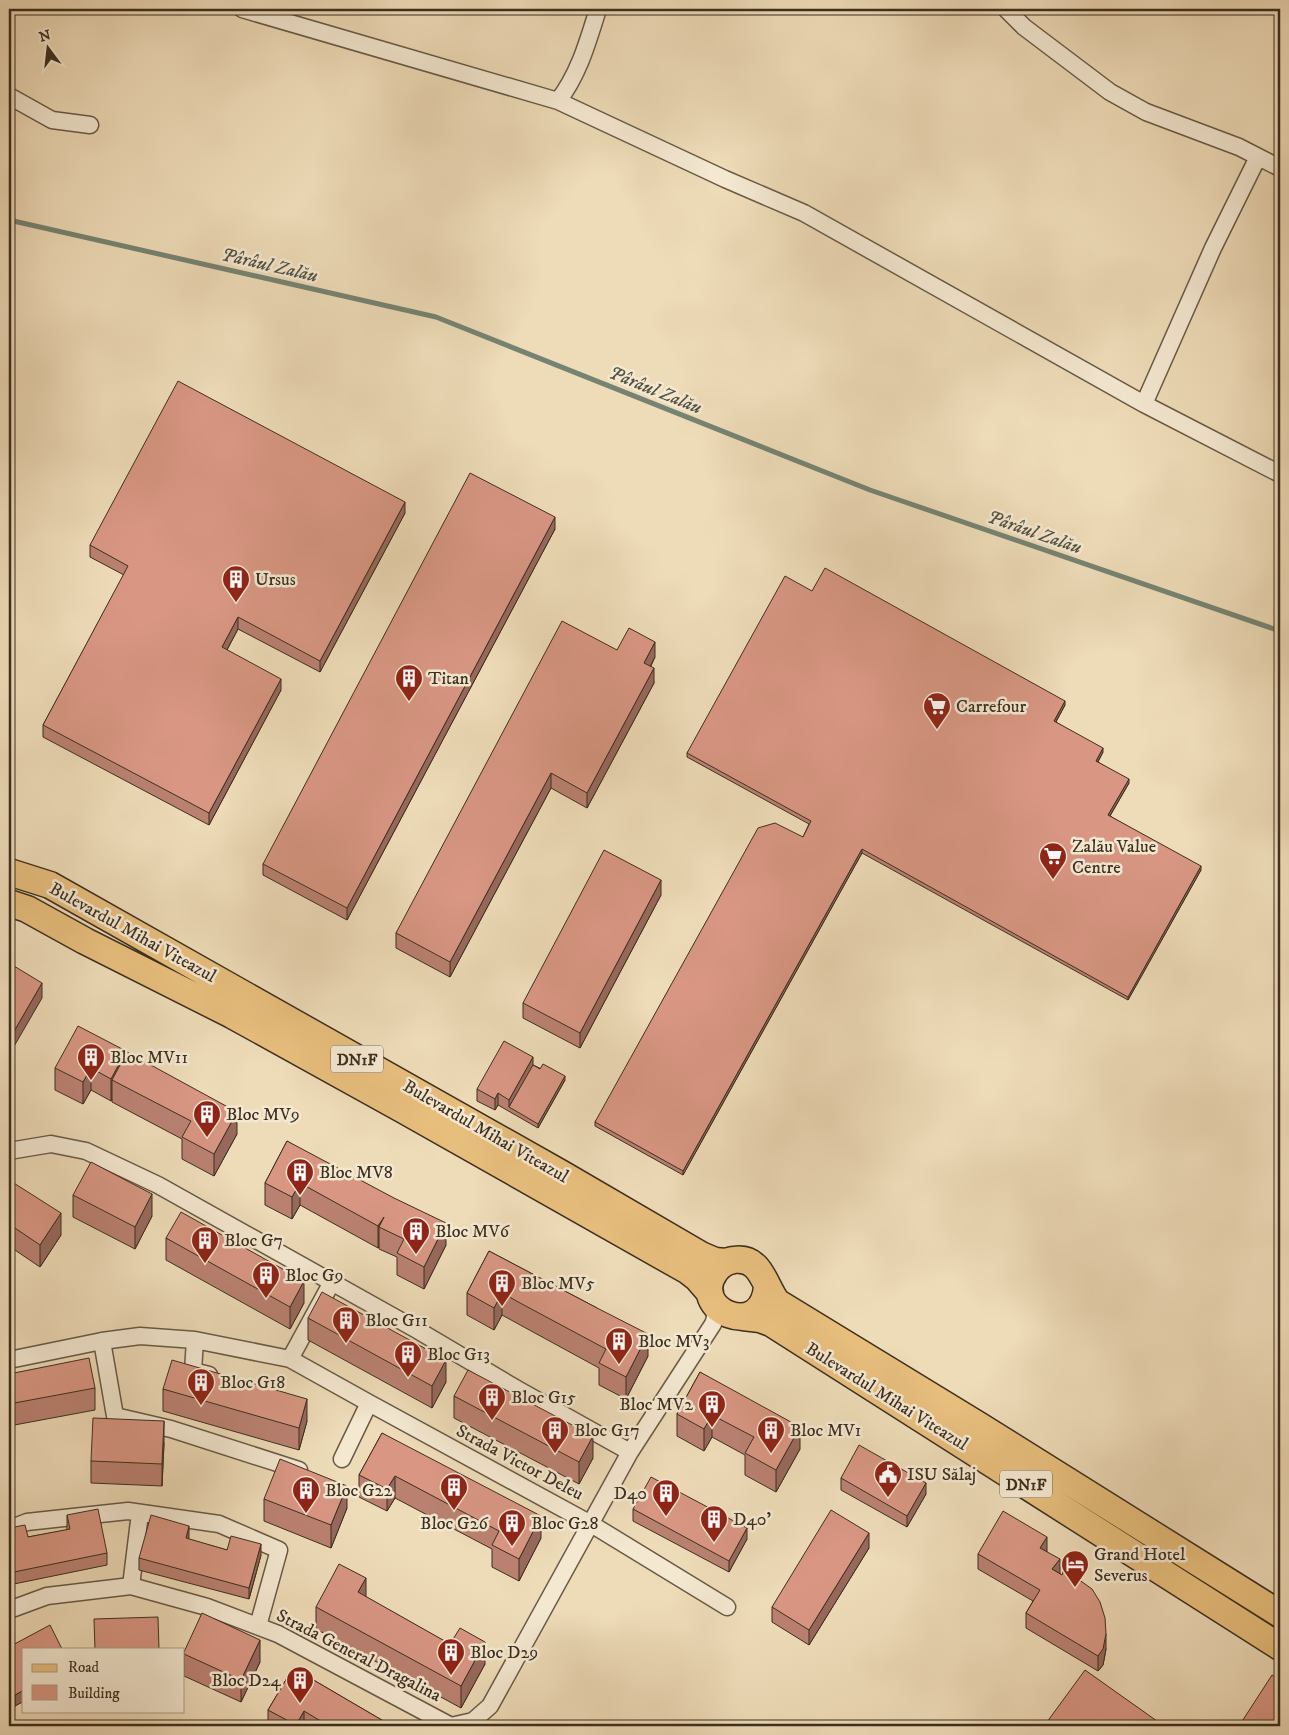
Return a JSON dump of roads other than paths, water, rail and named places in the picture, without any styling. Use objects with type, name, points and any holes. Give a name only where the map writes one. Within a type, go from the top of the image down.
[{"type":"main road","name":"Bulevardul Mihai Viteazul","points":[[9,872],[50,885],[562,1174],[701,1255],[715,1261],[740,1260],[753,1264],[762,1274],[777,1302],[1229,1614],[1280,1647]]},
{"type":"main road","name":"Bulevardul Mihai Viteazul","points":[[9,903],[27,909],[85,941],[232,1015],[402,1109],[688,1271],[702,1283],[722,1311],[771,1323],[974,1437],[1280,1614]]},
{"type":"main road","points":[[726,1262],[712,1275],[710,1284],[722,1311],[751,1314],[763,1302],[767,1286]]},
{"type":"main road","points":[[1229,1614],[1244,1592]]},
{"type":"street","points":[[242,9],[558,101],[804,213],[1144,404],[1280,474]]},
{"type":"street","points":[[558,101],[570,85],[588,42],[598,9]]},
{"type":"street","points":[[1006,9],[1024,26],[1110,92],[1146,112],[1239,147],[1280,168]]},
{"type":"street","points":[[9,96],[52,120],[90,125]]},
{"type":"street","points":[[1144,404],[1213,248],[1258,157]]},
{"type":"street","points":[[9,1151],[51,1144],[86,1151],[158,1184],[630,1452]]},
{"type":"street","points":[[290,1359],[332,1282]]},
{"type":"street","name":"Strada General Dragalina","points":[[9,1610],[47,1596],[132,1586],[207,1606],[278,1634],[452,1726],[473,1721],[490,1706],[630,1452],[722,1311]]},
{"type":"street","name":"Strada Victor Deleu","points":[[13,1355],[140,1336],[194,1340],[290,1359],[591,1524],[727,1606]]},
{"type":"street","points":[[194,1340],[193,1371],[221,1379]]},
{"type":"street","points":[[102,1341],[115,1416],[171,1429],[313,1475]]},
{"type":"street","points":[[342,1459],[369,1404]]},
{"type":"street","points":[[9,1529],[27,1522],[128,1511],[219,1524],[279,1550],[258,1626]]},
{"type":"street","points":[[132,1586],[140,1513]]},
{"type":"waterway","name":"Pârâul Zalău","points":[[9,220],[436,317],[870,490],[1280,631]]},
{"type":"place","name":"Ursus","points":[[236,603]]},
{"type":"place","name":"Titan","points":[[409,702]]},
{"type":"place","name":"Carrefour","points":[[937,730]]},
{"type":"place","name":"Zalău Value Centre","points":[[1053,880]]},
{"type":"place","name":"Bloc MV11","points":[[91,1081]]},
{"type":"place","name":"Bloc MV9","points":[[207,1138]]},
{"type":"place","name":"Bloc MV8","points":[[300,1196]]},
{"type":"place","name":"Bloc MV6","points":[[416,1255]]},
{"type":"place","name":"Bloc G7","points":[[205,1264]]},
{"type":"place","name":"Bloc G9","points":[[266,1299]]},
{"type":"place","name":"Bloc MV5","points":[[502,1307]]},
{"type":"place","name":"Bloc G11","points":[[346,1344]]},
{"type":"place","name":"Bloc MV3","points":[[619,1365]]},
{"type":"place","name":"Bloc G13","points":[[408,1378]]},
{"type":"place","name":"Bloc G18","points":[[201,1406]]},
{"type":"place","name":"Bloc G15","points":[[492,1421]]},
{"type":"place","name":"Bloc MV2","points":[[712,1428]]},
{"type":"place","name":"Bloc G17","points":[[555,1454]]},
{"type":"place","name":"Bloc MV1","points":[[771,1454]]},
{"type":"place","name":"ISU Sălaj","points":[[888,1498]]},
{"type":"place","name":"Bloc G26","points":[[454,1511]]},
{"type":"place","name":"Bloc G22","points":[[306,1514]]},
{"type":"place","name":"D40","points":[[666,1517]]},
{"type":"place","name":"D40'","points":[[714,1543]]},
{"type":"place","name":"Bloc G28","points":[[512,1547]]},
{"type":"place","name":"Grand Hotel Severus","points":[[1075,1588]]},
{"type":"place","name":"Bloc D29","points":[[451,1676]]},
{"type":"place","name":"Bloc D24","points":[[300,1704]]}]
